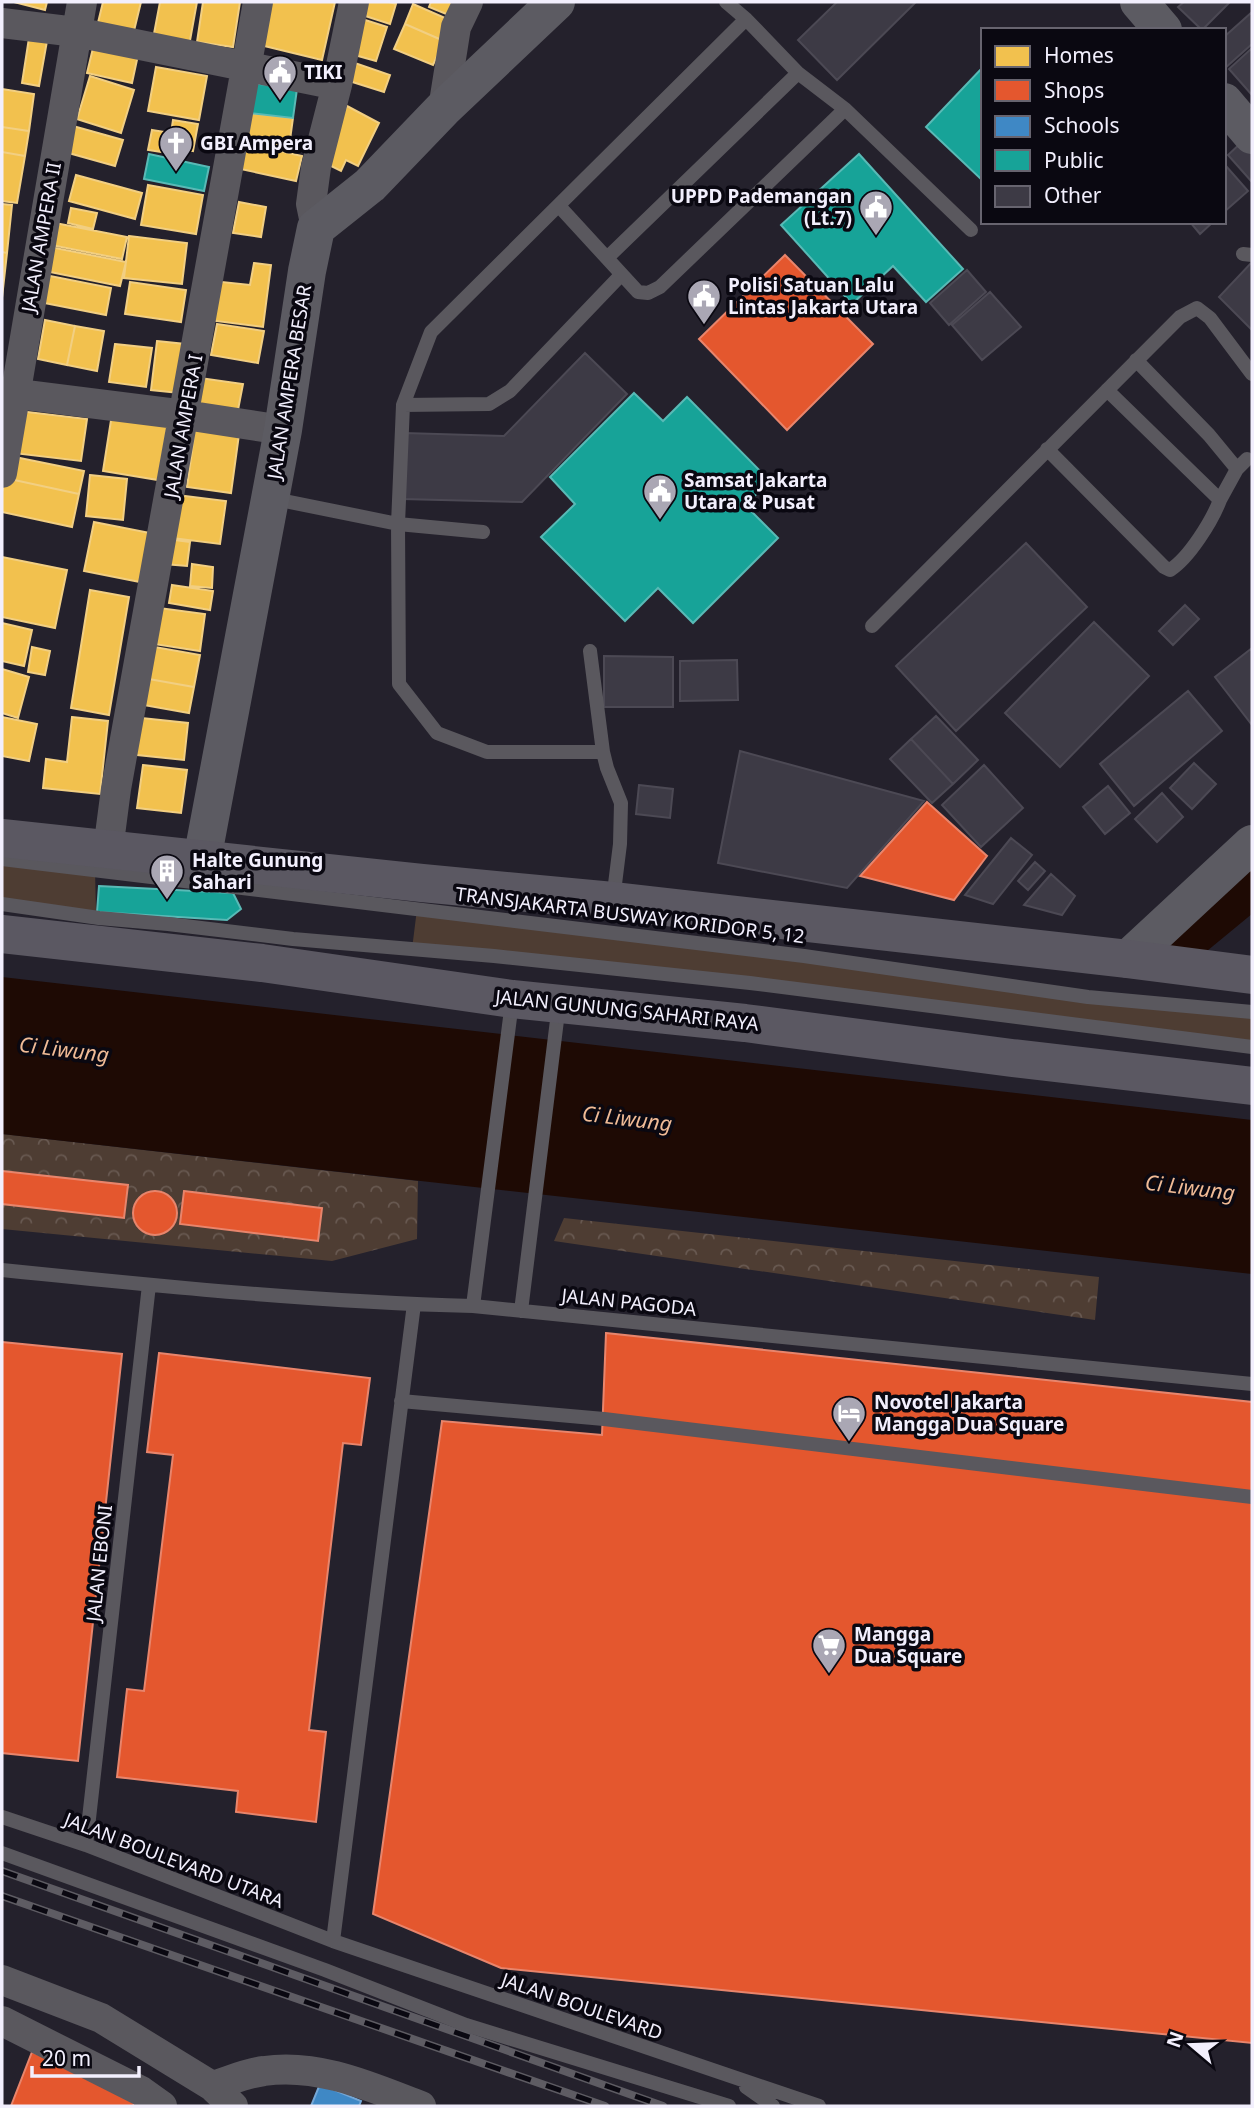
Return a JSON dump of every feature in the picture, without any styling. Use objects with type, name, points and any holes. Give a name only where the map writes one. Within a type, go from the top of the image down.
[{"type":"main road","points":[[2,838],[613,901],[1128,959],[1249,967]]},
{"type":"main road","name":"JALAN GUNUNG SAHARI RAYA","points":[[2,934],[262,963],[510,1015],[557,1019],[759,1024],[1252,1086]]},
{"type":"street","name":"JALAN AMPERA II","points":[[2,473],[8,393],[82,2]]},
{"type":"street","name":"JALAN AMPERA I","points":[[108,850],[116,789],[258,2]]},
{"type":"street","points":[[354,2],[317,167],[311,204],[316,228],[370,185],[443,109],[556,2]]},
{"type":"street","points":[[443,109],[456,27],[468,2]]},
{"type":"street","points":[[1139,2],[1161,28]]},
{"type":"street","points":[[2,23],[76,32],[337,85]]},
{"type":"street","points":[[1226,104],[1252,135]]},
{"type":"street","name":"JALAN AMPERA BESAR","points":[[202,860],[283,430],[316,228]]},
{"type":"street","points":[[8,393],[283,430]]},
{"type":"street","points":[[1128,959],[1252,844]]},
{"type":"street","points":[[2,1980],[101,2018],[223,2096],[264,2071],[293,2070],[341,2076],[421,2106]]},
{"type":"street","points":[[4,2030],[141,2091],[162,2106]]},
{"type":"lane","points":[[726,2],[798,73],[845,109],[971,230]]},
{"type":"lane","points":[[603,752],[487,752],[437,733],[399,684],[398,524],[403,405],[431,332],[746,19]]},
{"type":"lane","points":[[608,257],[798,73]]},
{"type":"lane","points":[[559,206],[638,292],[648,293],[660,287],[845,109]]},
{"type":"lane","points":[[403,405],[489,404],[510,391],[621,275]]},
{"type":"lane","points":[[872,626],[1180,317],[1197,308],[1210,318],[1252,374]]},
{"type":"lane","points":[[1047,449],[1164,567],[1170,570],[1177,566],[1207,526],[1220,500],[1247,462],[1209,435],[1136,359]]},
{"type":"lane","points":[[1107,390],[1220,500]]},
{"type":"lane","points":[[270,498],[398,524],[483,531]]},
{"type":"lane","points":[[590,650],[603,752],[621,803],[620,844],[613,901]]},
{"type":"lane","name":"TRANSJAKARTA BUSWAY KORIDOR 5, 12","points":[[2,859],[776,953],[1088,997],[1252,1012]]},
{"type":"lane","points":[[2,904],[99,918],[293,939],[494,956],[750,983],[1252,1047]]},
{"type":"lane","points":[[473,1306],[510,1015]]},
{"type":"lane","points":[[521,1311],[557,1019]]},
{"type":"lane","name":"JALAN PAGODA","points":[[2,1270],[149,1285],[473,1306],[1252,1384]]},
{"type":"lane","name":"JALAN EBONI","points":[[86,1845],[149,1285]]},
{"type":"lane","points":[[333,1941],[414,1304]]},
{"type":"lane","points":[[401,1401],[604,1419],[1252,1497]]},
{"type":"lane","name":"JALAN BOULEVARD UTARA","points":[[2,1817],[86,1845],[333,1941]]},
{"type":"lane","points":[[2,1853],[325,1970],[466,2025],[729,2106]]},
{"type":"lane","name":"JALAN BOULEVARD","points":[[333,1941],[819,2106]]},
{"type":"lane","points":[[734,2078],[773,2106]]},
{"type":"green space","points":[[1252,844],[1252,891],[1163,965],[1128,959]]},
{"type":"green space","points":[[2,859],[95,870],[96,911],[2,906]]},
{"type":"green space","points":[[417,909],[1252,1012],[1252,1047],[412,949]]},
{"type":"green space","points":[[2,1134],[418,1181],[417,1239],[332,1261],[2,1229]]},
{"type":"green space","points":[[564,1218],[1099,1277],[1095,1320],[554,1241]]},
{"type":"water","name":"Ci Liwung","points":[[2,977],[1252,1120],[1252,1274],[2,1134]]},
{"type":"building: Homes","points":[[14,2],[47,2],[45,10]]},
{"type":"building: Homes","points":[[103,2],[141,2],[132,39],[96,31]]},
{"type":"building: Homes","points":[[160,2],[197,2],[189,46],[153,39]]},
{"type":"building: Homes","points":[[203,2],[240,2],[233,47],[197,42]]},
{"type":"building: Homes","points":[[265,2],[335,2],[322,60],[256,44]]},
{"type":"building: Homes","points":[[359,2],[396,4],[390,24],[356,13]]},
{"type":"building: Homes","points":[[431,2],[463,2],[456,18],[429,7]]},
{"type":"building: Homes","points":[[413,4],[452,21],[444,41],[405,24]]},
{"type":"building: Homes","points":[[362,19],[387,27],[376,61],[351,54]]},
{"type":"building: Homes","points":[[405,24],[444,41],[433,65],[394,49]]},
{"type":"building: Homes","points":[[29,38],[47,41],[39,86],[22,83]]},
{"type":"building: Homes","points":[[94,44],[138,55],[132,83],[87,73]]},
{"type":"building: Homes","points":[[349,61],[390,75],[384,92],[343,79]]},
{"type":"building: Homes","points":[[156,67],[207,76],[199,120],[148,111]]},
{"type":"building: Homes","points":[[90,76],[134,90],[121,133],[77,119]]},
{"type":"building: Homes","points":[[2,89],[34,94],[29,131],[2,127]]},
{"type":"building: Homes","points":[[347,106],[379,123],[358,166],[346,160],[341,171],[319,160]]},
{"type":"building: Homes","points":[[249,113],[293,118],[289,147],[245,140]]},
{"type":"building: Homes","points":[[173,120],[198,124],[193,151],[169,147]]},
{"type":"building: Homes","points":[[73,126],[123,140],[115,166],[65,152]]},
{"type":"building: Homes","points":[[2,127],[29,131],[25,156],[2,152]]},
{"type":"building: Homes","points":[[152,130],[165,132],[162,152],[148,150]]},
{"type":"building: Homes","points":[[242,143],[302,156],[296,181],[236,168]]},
{"type":"building: Homes","points":[[2,152],[25,156],[17,203],[2,201]]},
{"type":"building: Homes","points":[[76,175],[142,193],[135,219],[69,201]]},
{"type":"building: Homes","points":[[148,185],[203,195],[196,234],[141,225]]},
{"type":"building: Homes","points":[[239,202],[266,207],[261,237],[233,233]]},
{"type":"building: Homes","points":[[2,204],[12,205],[7,253],[2,252]]},
{"type":"building: Homes","points":[[71,208],[97,213],[93,229],[68,223]]},
{"type":"building: Homes","points":[[50,222],[127,237],[122,259],[46,244]]},
{"type":"building: Homes","points":[[129,236],[187,243],[182,284],[124,278]]},
{"type":"building: Homes","points":[[45,246],[126,262],[120,286],[40,270]]},
{"type":"building: Homes","points":[[2,252],[7,253],[2,298]]},
{"type":"building: Homes","points":[[254,263],[271,265],[263,327],[208,320],[213,281],[250,285]]},
{"type":"building: Homes","points":[[40,274],[111,288],[106,315],[34,301]]},
{"type":"building: Homes","points":[[130,282],[186,290],[181,322],[125,314]]},
{"type":"building: Homes","points":[[45,320],[75,326],[67,365],[38,359]]},
{"type":"building: Homes","points":[[217,324],[264,331],[258,363],[211,355]]},
{"type":"building: Homes","points":[[75,326],[104,331],[97,371],[67,365]]},
{"type":"building: Homes","points":[[157,341],[185,344],[179,393],[151,390]]},
{"type":"building: Homes","points":[[115,344],[152,348],[146,387],[109,382]]},
{"type":"building: Homes","points":[[200,378],[243,384],[238,410],[196,404]]},
{"type":"building: Homes","points":[[19,411],[87,419],[81,461],[13,453]]},
{"type":"building: Homes","points":[[112,414],[168,423],[158,480],[103,471]]},
{"type":"building: Homes","points":[[196,421],[240,427],[231,493],[187,487]]},
{"type":"building: Homes","points":[[10,456],[84,471],[79,494],[5,478]]},
{"type":"building: Homes","points":[[90,475],[127,479],[123,520],[86,516]]},
{"type":"building: Homes","points":[[5,478],[79,494],[72,527],[2,512]]},
{"type":"building: Homes","points":[[177,495],[226,501],[220,544],[172,538]]},
{"type":"building: Homes","points":[[94,522],[150,533],[140,582],[84,571]]},
{"type":"building: Homes","points":[[167,539],[190,542],[187,566],[164,564]]},
{"type":"building: Homes","points":[[2,557],[67,570],[55,628],[2,617]]},
{"type":"building: Homes","points":[[192,564],[213,567],[212,588],[190,586]]},
{"type":"building: Homes","points":[[172,585],[213,591],[210,610],[169,603]]},
{"type":"building: Homes","points":[[90,590],[129,597],[109,715],[71,708]]},
{"type":"building: Homes","points":[[159,608],[205,614],[200,651],[154,644]]},
{"type":"building: Homes","points":[[2,623],[32,630],[24,666],[2,661]]},
{"type":"building: Homes","points":[[149,646],[200,655],[194,687],[143,678]]},
{"type":"building: Homes","points":[[32,647],[50,651],[45,675],[28,672]]},
{"type":"building: Homes","points":[[2,669],[29,677],[18,718],[2,713]]},
{"type":"building: Homes","points":[[143,678],[194,687],[189,713],[138,704]]},
{"type":"building: Homes","points":[[2,717],[37,724],[29,761],[2,756]]},
{"type":"building: Homes","points":[[72,717],[108,721],[100,794],[43,788],[46,759],[67,762]]},
{"type":"building: Homes","points":[[132,717],[188,723],[184,760],[128,754]]},
{"type":"building: Homes","points":[[143,765],[187,770],[181,813],[137,808]]},
{"type":"building: Shops","points":[[785,255],[873,344],[787,430],[699,339]]},
{"type":"building: Shops","points":[[927,802],[987,856],[954,900],[860,876]]},
{"type":"building: Shops","points":[[2,1171],[128,1185],[124,1218],[2,1204]]},
{"type":"building: Shops","points":[[155,1191],[164,1192],[171,1197],[176,1204],[176,1222],[171,1229],[164,1234],[155,1235],[146,1234],[139,1229],[134,1222],[133,1213],[134,1204],[139,1197],[146,1192]]},
{"type":"building: Shops","points":[[184,1191],[322,1208],[318,1241],[180,1224]]},
{"type":"building: Shops","name":"Mangga Dua Square","points":[[606,1333],[1252,1402],[1252,2043],[501,1968],[373,1914],[442,1421],[602,1435]]},
{"type":"building: Shops","points":[[2,1342],[122,1354],[78,1761],[2,1753]]},
{"type":"building: Shops","points":[[159,1353],[370,1378],[361,1445],[343,1443],[309,1730],[326,1732],[316,1822],[236,1812],[238,1791],[117,1777],[127,1689],[144,1691],[173,1455],[147,1452]]},
{"type":"building: Shops","points":[[32,2052],[138,2092],[133,2106],[11,2106]]},
{"type":"building: Schools","points":[[320,2084],[361,2101],[359,2106],[311,2106]]},
{"type":"building: Public","points":[[981,69],[981,179],[926,127]]},
{"type":"building: Public","points":[[253,83],[297,89],[293,118],[249,113]]},
{"type":"building: Public","name":"GBI Ampera","points":[[149,154],[209,167],[204,191],[144,179]]},
{"type":"building: Public","points":[[859,154],[963,269],[926,302],[893,266],[852,304],[781,225]]},
{"type":"building: Public","name":"Samsat Jakarta Utara & Pusat","points":[[634,393],[663,421],[687,397],[770,481],[745,505],[778,538],[693,623],[658,588],[625,621],[541,537],[575,504],[550,477]]},
{"type":"building: Public","name":"Halte Gunung Sahari","points":[[99,886],[233,893],[241,909],[227,920],[97,912]]},
{"type":"building: Other","points":[[837,2],[916,2],[837,80],[798,40]]},
{"type":"building: Other","points":[[1184,2],[1230,2],[1204,28],[1200,28],[1178,7]]},
{"type":"building: Other","points":[[1252,12],[1252,44],[1226,67],[1226,35]]},
{"type":"building: Other","points":[[1252,48],[1252,95],[1229,69]]},
{"type":"building: Other","points":[[1244,140],[1252,150],[1252,182],[1228,155]]},
{"type":"building: Other","points":[[1226,166],[1248,191],[1226,210]]},
{"type":"building: Other","points":[[1192,224],[1211,224],[1200,234]]},
{"type":"building: Other","points":[[1252,262],[1252,330],[1219,297]]},
{"type":"building: Other","points":[[967,270],[986,292],[949,325],[930,303]]},
{"type":"building: Other","points":[[990,292],[1021,327],[982,360],[952,325]]},
{"type":"building: Other","points":[[585,353],[627,394],[522,502],[403,499],[405,433],[504,436]]},
{"type":"building: Other","points":[[1026,543],[1087,607],[956,731],[896,666]]},
{"type":"building: Other","points":[[1185,605],[1199,619],[1173,645],[1159,631]]},
{"type":"building: Other","points":[[1094,622],[1149,676],[1060,767],[1005,713]]},
{"type":"building: Other","points":[[1252,648],[1252,725],[1215,677]]},
{"type":"building: Other","points":[[604,656],[673,657],[673,707],[604,707]]},
{"type":"building: Other","points":[[737,660],[738,700],[680,701],[680,661]]},
{"type":"building: Other","points":[[1188,691],[1222,731],[1134,806],[1100,764]]},
{"type":"building: Other","points":[[936,716],[978,760],[953,784],[911,739]]},
{"type":"building: Other","points":[[911,739],[953,784],[932,803],[890,759]]},
{"type":"building: Other","points":[[740,751],[924,801],[847,888],[718,863]]},
{"type":"building: Other","points":[[1194,763],[1216,784],[1192,809],[1170,788]]},
{"type":"building: Other","points":[[984,765],[1023,808],[981,847],[942,805]]},
{"type":"building: Other","points":[[639,785],[673,789],[670,818],[636,814]]},
{"type":"building: Other","points":[[1108,786],[1130,813],[1105,834],[1083,807]]},
{"type":"building: Other","points":[[1162,793],[1183,817],[1157,842],[1135,819]]},
{"type":"building: Other","points":[[1011,838],[1032,855],[993,904],[965,895]]},
{"type":"building: Other","points":[[1035,862],[1045,871],[1028,890],[1018,881]]},
{"type":"building: Other","points":[[1051,874],[1075,896],[1062,915],[1024,905]]},
{"type":"waterway","points":[[1184,946],[1252,890]]},
{"type":"railway","points":[[2,1871],[663,2106]]},
{"type":"railway","points":[[2,1896],[605,2106]]},
{"type":"place","name":"TIKI","points":[[280,102]]},
{"type":"place","name":"GBI Ampera","points":[[176,173]]},
{"type":"place","name":"UPPD Pademangan (Lt.7)","points":[[876,237]]},
{"type":"place","name":"Polisi Satuan Lalu Lintas Jakarta Utara","points":[[704,326]]},
{"type":"place","name":"Samsat Jakarta Utara & Pusat","points":[[660,521]]},
{"type":"place","name":"Halte Gunung Sahari","points":[[167,901]]},
{"type":"place","name":"Novotel Jakarta Mangga Dua Square","points":[[849,1443]]},
{"type":"place","name":"Mangga Dua Square","points":[[829,1675]]}]
